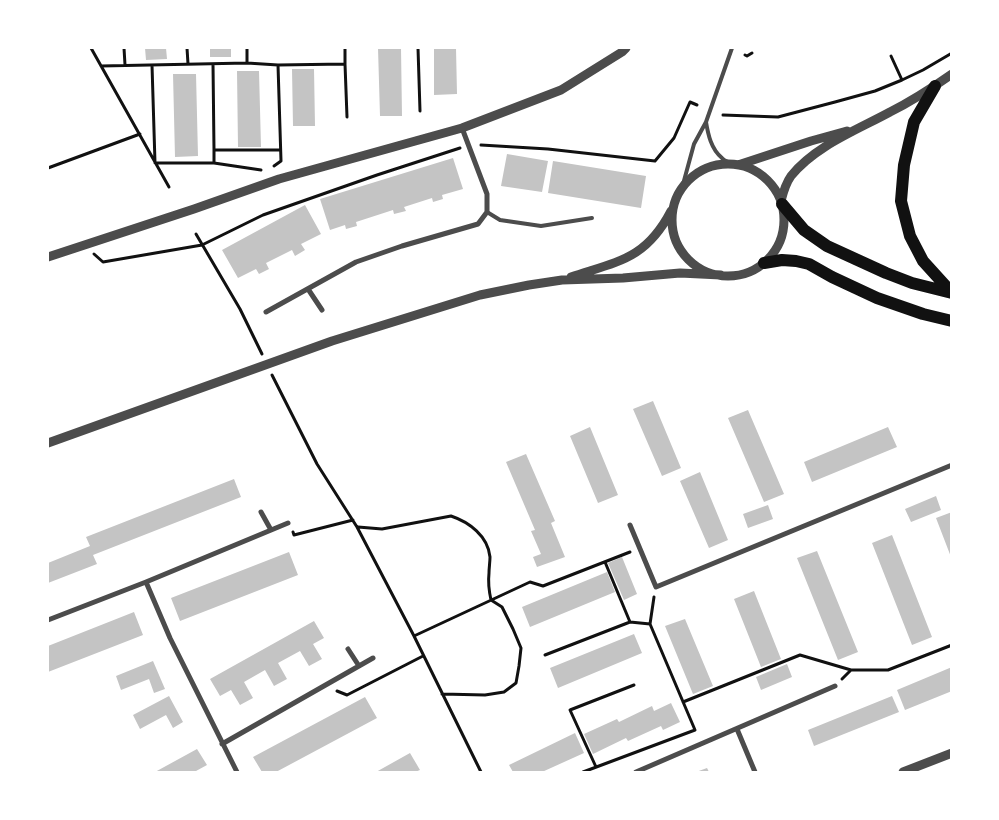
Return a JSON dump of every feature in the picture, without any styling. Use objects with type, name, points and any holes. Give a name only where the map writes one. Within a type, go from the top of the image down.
[{"type":"main road","points":[[935,86],[914,122],[904,165],[901,201],[910,236],[924,262],[952,293]]},
{"type":"main road","points":[[781,202],[804,230],[827,246],[912,283],[952,293]]},
{"type":"main road","points":[[764,263],[782,260],[809,264],[877,298],[923,314],[952,321]]},
{"type":"street","points":[[48,257],[279,179],[462,128],[561,90],[626,48]]},
{"type":"street","points":[[781,202],[790,177],[812,155],[912,100],[952,74]]},
{"type":"street","points":[[266,312],[356,262],[402,246],[478,224],[487,212],[487,194],[462,128]]},
{"type":"street","points":[[562,280],[617,262],[643,248],[663,225],[682,188],[696,174],[713,166],[735,164],[858,129]]},
{"type":"street","points":[[48,443],[340,338],[480,295],[562,280],[623,278],[680,273],[736,275],[751,271],[764,263],[775,251],[782,236],[784,220],[781,202],[774,188],[764,177],[752,169],[735,164]]},
{"type":"street","points":[[675,202],[672,218],[674,234],[680,250],[691,262],[705,271],[721,275]]},
{"type":"street","points":[[308,289],[322,310]]},
{"type":"street","points":[[630,525],[656,587],[952,465]]},
{"type":"street","points":[[261,512],[271,530]]},
{"type":"street","points":[[48,620],[288,523]]},
{"type":"street","points":[[146,582],[170,638],[237,772]]},
{"type":"street","points":[[348,650],[359,666]]},
{"type":"street","points":[[222,744],[373,658]]},
{"type":"street","points":[[636,772],[835,686]]},
{"type":"street","points":[[737,729],[755,772]]},
{"type":"street","points":[[903,772],[952,753]]},
{"type":"lane","points":[[682,188],[694,144],[706,122],[732,48]]},
{"type":"lane","points":[[706,122],[708,137],[714,148],[721,158],[735,164]]},
{"type":"lane","points":[[487,212],[500,220],[541,226],[592,218]]},
{"type":"path","points":[[91,48],[169,187]]},
{"type":"path","points":[[124,48],[125,65]]},
{"type":"path","points":[[188,48],[188,64]]},
{"type":"path","points":[[247,48],[247,63]]},
{"type":"path","points":[[345,48],[347,117]]},
{"type":"path","points":[[418,48],[420,111]]},
{"type":"path","points":[[745,55],[747,56],[752,53]]},
{"type":"path","points":[[724,115],[778,117],[875,91],[923,70],[952,53]]},
{"type":"path","points":[[891,56],[902,80]]},
{"type":"path","points":[[101,66],[247,63],[278,65],[345,64]]},
{"type":"path","points":[[213,64],[214,163]]},
{"type":"path","points":[[152,65],[155,163]]},
{"type":"path","points":[[155,163],[214,163],[267,172],[281,160],[278,65]]},
{"type":"path","points":[[85,244],[102,262],[202,245],[263,215],[468,145],[548,149],[655,160],[674,138],[690,102],[697,105]]},
{"type":"path","points":[[48,168],[140,134]]},
{"type":"path","points":[[214,150],[280,150]]},
{"type":"path","points":[[196,234],[240,309]]},
{"type":"path","points":[[289,410],[318,464],[357,527],[414,636],[481,772]]},
{"type":"path","points":[[357,527],[382,529],[451,516],[461,519],[476,530],[486,543],[490,556],[489,588],[491,600],[502,607],[521,648],[516,683],[504,692],[485,695],[442,694]]},
{"type":"path","points":[[288,523],[294,535],[353,520]]},
{"type":"path","points":[[414,636],[530,582],[543,586],[639,548]]},
{"type":"path","points":[[605,562],[630,622]]},
{"type":"path","points":[[583,772],[695,730],[650,624],[656,587]]},
{"type":"path","points":[[545,654],[630,622],[650,624]]},
{"type":"path","points":[[683,702],[800,655],[851,670],[888,670],[952,645]]},
{"type":"path","points":[[325,685],[347,695],[423,656]]},
{"type":"path","points":[[596,767],[570,710],[634,685]]},
{"type":"building","points":[[145,48],[166,48],[167,59],[146,60]]},
{"type":"building","points":[[210,48],[231,48],[231,57],[210,57]]},
{"type":"building","points":[[378,48],[401,48],[402,116],[380,116]]},
{"type":"building","points":[[434,48],[456,48],[457,94],[434,95]]},
{"type":"building","points":[[292,69],[314,69],[315,126],[293,126]]},
{"type":"building","points":[[237,71],[259,71],[261,147],[238,147]]},
{"type":"building","points":[[173,74],[196,74],[198,156],[175,157]]},
{"type":"building","points":[[507,154],[548,161],[542,192],[501,186]]},
{"type":"building","points":[[453,158],[463,189],[442,195],[443,199],[433,202],[432,198],[404,207],[406,211],[394,214],[393,210],[356,222],[357,226],[346,229],[345,225],[330,230],[320,199]]},
{"type":"building","points":[[553,161],[646,176],[641,208],[548,193]]},
{"type":"building","points":[[305,205],[321,234],[301,244],[305,250],[295,256],[292,250],[266,263],[269,269],[259,274],[256,269],[238,278],[222,250]]},
{"type":"building","points":[[653,401],[681,468],[662,476],[633,409]]},
{"type":"building","points":[[748,410],[784,494],[764,502],[728,418]]},
{"type":"building","points":[[590,427],[618,495],[598,503],[570,436]]},
{"type":"building","points":[[888,427],[897,447],[812,482],[804,462]]},
{"type":"building","points":[[526,454],[555,521],[551,523],[565,557],[537,567],[533,557],[541,554],[531,531],[535,530],[506,462]]},
{"type":"building","points":[[700,472],[728,540],[709,548],[680,481]]},
{"type":"building","points":[[234,479],[241,497],[93,555],[97,564],[48,583],[48,563],[90,546],[86,537]]},
{"type":"building","points":[[936,496],[941,510],[911,522],[905,509]]},
{"type":"building","points":[[768,505],[773,519],[748,528],[743,514]]},
{"type":"building","points":[[952,512],[952,557],[951,557],[936,518]]},
{"type":"building","points":[[892,535],[932,637],[912,645],[872,543]]},
{"type":"building","points":[[817,551],[858,652],[838,660],[797,558]]},
{"type":"building","points":[[289,552],[298,575],[180,621],[171,598]]},
{"type":"building","points":[[622,557],[637,594],[624,600],[608,563]]},
{"type":"building","points":[[607,572],[615,592],[530,627],[522,607]]},
{"type":"building","points":[[754,591],[781,659],[761,667],[734,599]]},
{"type":"building","points":[[134,612],[143,635],[48,672],[48,646]]},
{"type":"building","points":[[685,619],[713,686],[693,694],[665,626]]},
{"type":"building","points":[[314,621],[324,638],[313,644],[322,659],[309,666],[300,651],[278,663],[287,679],[274,686],[265,670],[244,682],[253,698],[240,705],[231,690],[220,696],[210,679]]},
{"type":"building","points":[[634,634],[642,653],[558,688],[550,668]]},
{"type":"building","points":[[153,661],[165,689],[154,693],[149,679],[121,690],[116,676]]},
{"type":"building","points":[[787,664],[792,677],[761,690],[756,677]]},
{"type":"building","points":[[952,667],[952,691],[905,710],[897,690]]},
{"type":"building","points":[[169,696],[183,722],[173,728],[166,715],[140,729],[133,715]]},
{"type":"building","points":[[892,696],[899,712],[814,746],[808,730]]},
{"type":"building","points":[[365,697],[377,718],[276,772],[262,772],[253,757]]},
{"type":"building","points":[[671,703],[680,722],[663,730],[661,726],[628,741],[626,738],[593,754],[584,734],[617,719],[619,722],[652,706],[654,711]]},
{"type":"building","points":[[575,733],[584,753],[542,772],[513,772],[509,765]]},
{"type":"building","points":[[197,749],[207,765],[197,772],[155,772]]},
{"type":"building","points":[[410,753],[420,770],[415,772],[376,772]]},
{"type":"building","points":[[707,768],[709,772],[696,772]]}]
